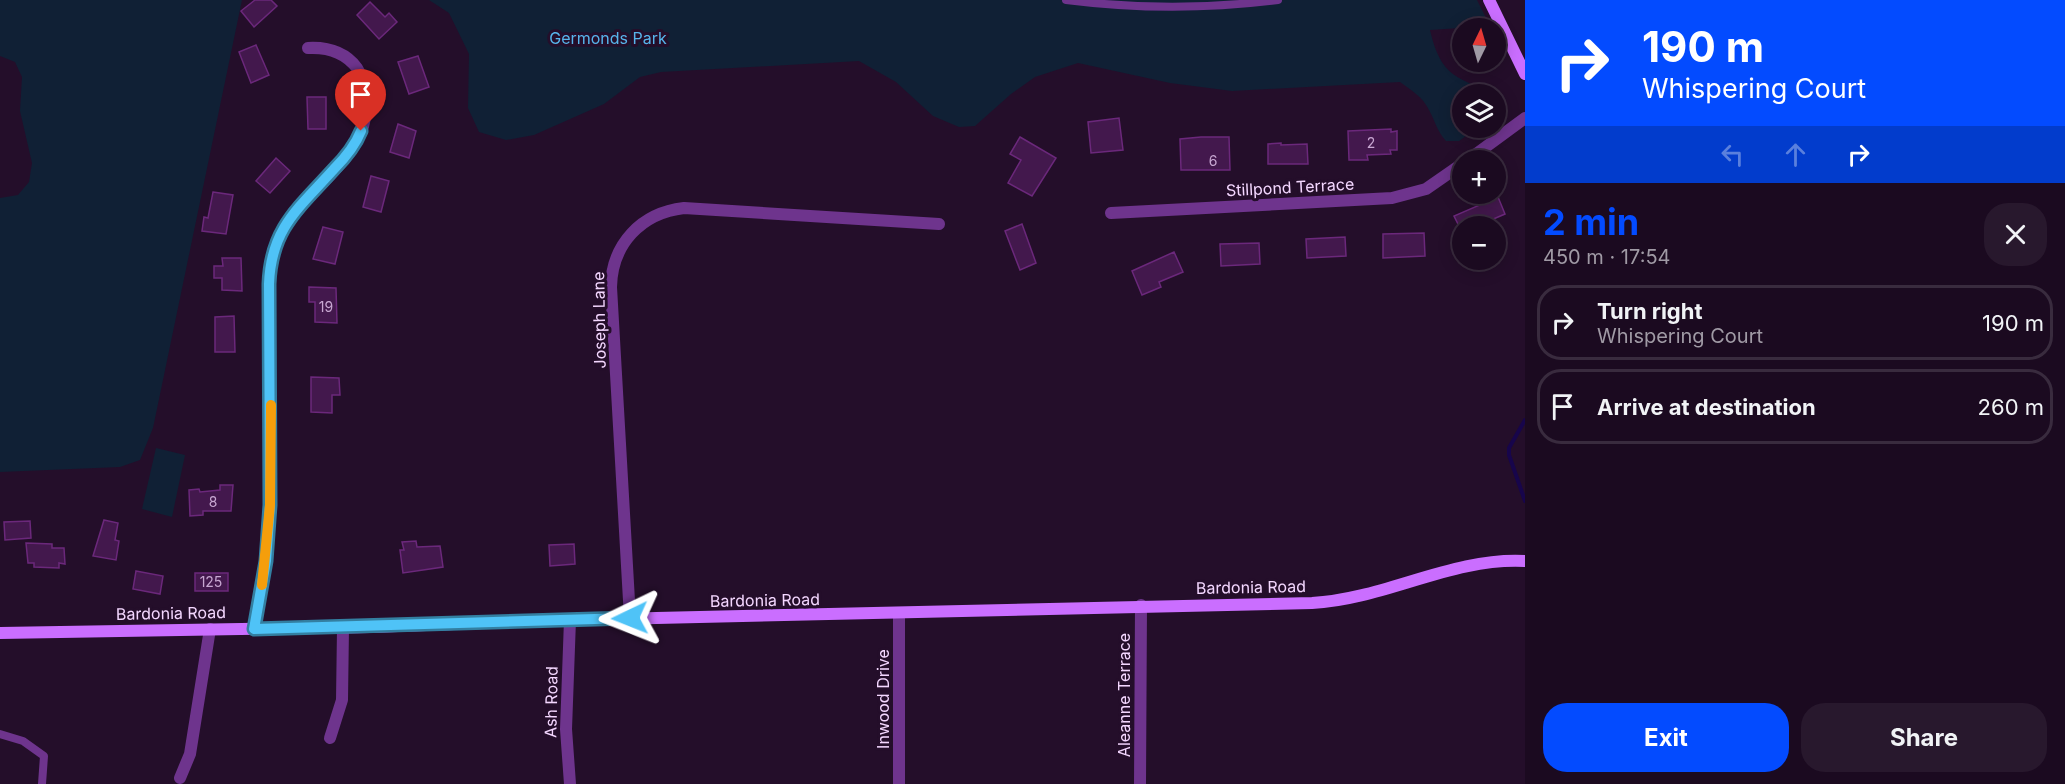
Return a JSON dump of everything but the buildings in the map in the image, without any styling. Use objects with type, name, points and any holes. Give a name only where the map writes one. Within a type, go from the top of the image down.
[{"type":"street","points":[[1489,0],[1525,74]]},
{"type":"street","points":[[254,629],[267,553],[270,505],[269,284],[273,250],[289,220],[353,148],[361,131],[366,111],[363,82],[355,65],[335,51],[308,48]]},
{"type":"street","points":[[1482,150],[1525,118]]},
{"type":"street","name":"Stillpond Terrace","points":[[1111,213],[1392,198],[1426,189],[1452,171]]},
{"type":"street","name":"Joseph Lane","points":[[630,618],[611,288],[615,259],[629,235],[655,215],[684,208],[939,224]]},
{"type":"street","name":"Bardonia Road","points":[[0,633],[344,628],[630,618],[899,614],[1141,605],[1332,602],[1368,596],[1475,565],[1525,561]]},
{"type":"street","name":"Aleanne Terrace","points":[[1140,784],[1141,605]]},
{"type":"street","name":"Inwood Drive","points":[[899,614],[899,784]]},
{"type":"street","name":"Ash Road","points":[[570,620],[566,729],[570,784]]},
{"type":"street","points":[[330,738],[342,700],[344,628]]},
{"type":"street","points":[[180,778],[190,754],[210,629]]},
{"type":"lane","points":[[1066,0],[1182,7],[1278,0]]},
{"type":"lane","points":[[0,734],[23,741],[44,756],[42,784]]},
{"type":"green space","points":[[0,0],[242,0],[153,428],[140,460],[120,467],[0,472],[0,198],[18,195],[29,182],[32,163],[20,111],[22,77],[15,62],[0,56]]},
{"type":"green space","name":"Germonds Park","points":[[429,0],[1477,0],[1486,18],[1452,18],[1452,29],[1430,30],[1434,46],[1446,67],[1462,80],[1472,84],[1452,84],[1452,138],[1463,138],[1459,141],[1446,141],[1423,101],[1400,82],[1232,91],[1170,83],[1078,63],[1035,77],[1011,94],[975,126],[959,127],[933,116],[896,82],[859,61],[661,72],[640,77],[604,104],[534,135],[506,140],[479,132],[468,108],[469,54],[449,13]]},
{"type":"green space","points":[[156,448],[185,455],[172,517],[142,509]]},
{"type":"waterway","points":[[1525,420],[1509,448],[1509,455],[1525,501]]},
{"type":"slow traffic","points":[[262,585],[272,467],[271,405]]},
{"type":"route","points":[[361,131],[353,148],[289,220],[273,250],[269,284],[272,467],[266,561],[254,629],[630,618]]}]
